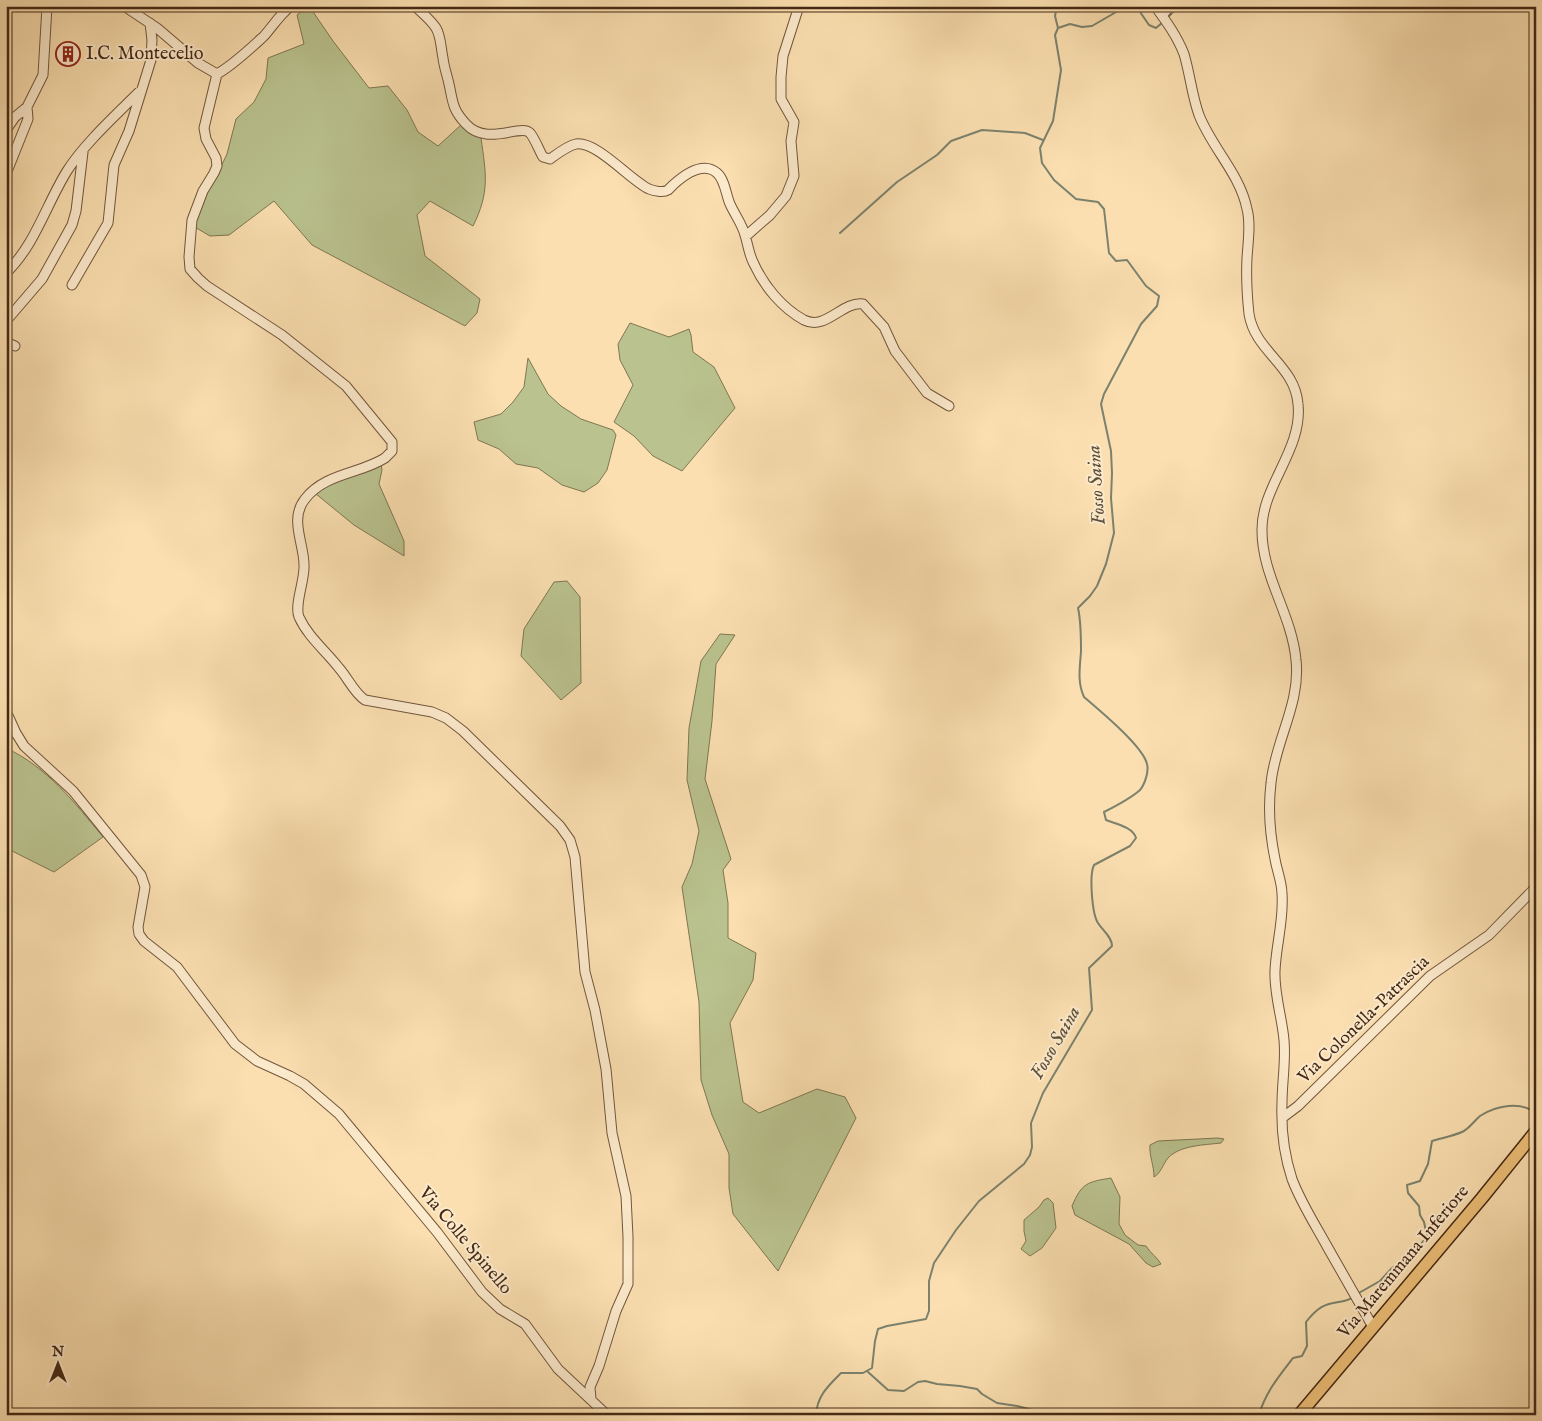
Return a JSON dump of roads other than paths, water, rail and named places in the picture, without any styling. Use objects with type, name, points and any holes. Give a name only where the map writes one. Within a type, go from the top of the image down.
[{"type":"main road","name":"Via Maremmana Inferiore","points":[[1298,1415],[1536,1131]]},
{"type":"street","points":[[6,130],[15,116],[27,107],[43,75],[47,6]]},
{"type":"street","points":[[124,6],[150,23],[193,59],[217,74]]},
{"type":"street","points":[[291,6],[264,35],[226,69],[217,74],[212,88],[204,128],[206,139],[216,158],[217,166],[203,191],[192,220],[188,257],[190,268],[207,286],[277,331],[346,386],[391,439],[393,444],[392,451],[382,460],[324,483],[302,502],[297,521],[304,565],[303,582],[298,604],[299,616],[311,636],[339,667],[360,697],[372,703],[432,712],[450,721],[560,826],[568,836],[573,848],[585,972],[595,1010],[606,1069],[612,1133],[626,1196],[628,1237],[628,1284],[616,1311],[599,1366],[590,1387],[591,1400]]},
{"type":"street","points":[[415,6],[437,29],[450,97],[454,107],[468,127],[477,133],[488,134],[509,133],[518,129],[526,130],[530,133],[542,157],[546,159],[550,159],[575,144],[586,146],[612,160],[631,177],[649,189],[662,192],[668,190],[691,172],[702,169],[712,170],[722,179],[731,205],[746,236],[754,264],[781,303],[806,321],[815,322],[827,320],[849,305],[863,304],[884,327],[895,352],[927,393],[949,406]]},
{"type":"street","points":[[746,236],[770,215],[786,196],[794,176],[791,142],[794,122],[782,99],[781,77],[783,56],[799,6]]},
{"type":"street","points":[[1155,6],[1169,25],[1183,51],[1200,115],[1212,141],[1232,171],[1246,203],[1249,225],[1247,294],[1250,320],[1259,342],[1290,378],[1298,402],[1297,421],[1292,442],[1264,507],[1262,531],[1264,548],[1296,659],[1296,686],[1271,781],[1270,829],[1282,893],[1280,938],[1274,969],[1275,991],[1284,1037],[1282,1118],[1284,1150],[1293,1180],[1308,1213],[1373,1327]]},
{"type":"street","points":[[1162,16],[1170,6]]},
{"type":"street","points":[[72,285],[108,223],[114,164],[129,130],[148,70],[152,40],[150,23]]},
{"type":"street","points":[[6,273],[26,251],[65,174],[141,90]]},
{"type":"street","points":[[6,174],[28,119],[27,107]]},
{"type":"street","points":[[6,321],[42,280],[72,225],[77,208],[83,152]]},
{"type":"street","name":"Via Colle Spinello","points":[[6,711],[24,746],[73,791],[141,875],[145,887],[138,931],[142,938],[177,967],[235,1044],[257,1060],[304,1084],[326,1102],[350,1126],[437,1232],[482,1292],[500,1309],[526,1324],[555,1366],[607,1415]]},
{"type":"street","name":"Via Colonella-Patrascia","points":[[1282,1118],[1298,1106],[1430,976],[1490,935],[1536,887]]},
{"type":"waterway","name":"Fosso Saina","points":[[816,1415],[821,1397],[841,1373],[863,1373],[872,1368],[878,1329],[926,1319],[929,1311],[929,1281],[934,1263],[956,1230],[979,1201],[1024,1164],[1030,1155],[1032,1147],[1031,1123],[1043,1093],[1092,1010],[1089,968],[1112,946],[1109,937],[1098,923],[1094,912],[1091,885],[1092,870],[1094,865],[1130,846],[1136,838],[1128,829],[1106,820],[1104,812],[1140,790],[1146,777],[1147,764],[1144,756],[1129,738],[1084,697],[1080,680],[1081,634],[1078,608],[1097,586],[1106,564],[1114,533],[1111,498],[1111,451],[1101,404],[1104,394],[1141,324],[1157,306],[1159,296],[1146,286],[1127,260],[1116,261],[1109,253],[1104,209],[1098,202],[1076,199],[1054,180],[1042,163],[1040,148],[1053,121],[1061,70],[1055,35],[1058,28],[1055,16],[1057,6]]},
{"type":"waterway","points":[[1167,18],[1179,6]]},
{"type":"waterway","points":[[1058,28],[1070,24],[1082,27],[1092,26],[1123,8],[1138,9],[1149,25],[1156,28],[1163,22]]},
{"type":"waterway","points":[[840,233],[897,182],[937,155],[951,141],[982,130],[1025,133],[1043,140]]},
{"type":"waterway","name":"Fosso Saina","points":[[1357,1294],[1380,1281],[1392,1268],[1415,1252],[1427,1236],[1419,1206],[1408,1193],[1407,1185],[1420,1181],[1428,1164],[1432,1141],[1462,1132],[1486,1112],[1501,1107],[1523,1107],[1536,1114]]},
{"type":"waterway","name":"Fosso Saina","points":[[1259,1415],[1265,1399],[1278,1378],[1293,1358],[1302,1356],[1307,1346],[1306,1322],[1321,1307],[1346,1301],[1353,1297]]},
{"type":"waterway","name":"Fosso Saina","points":[[868,1372],[888,1390],[904,1391],[918,1382],[925,1381],[960,1386],[977,1389],[997,1403],[1041,1412],[1044,1415]]},
{"type":"place","name":"I.C. Montecelio","points":[[68,54]]}]
